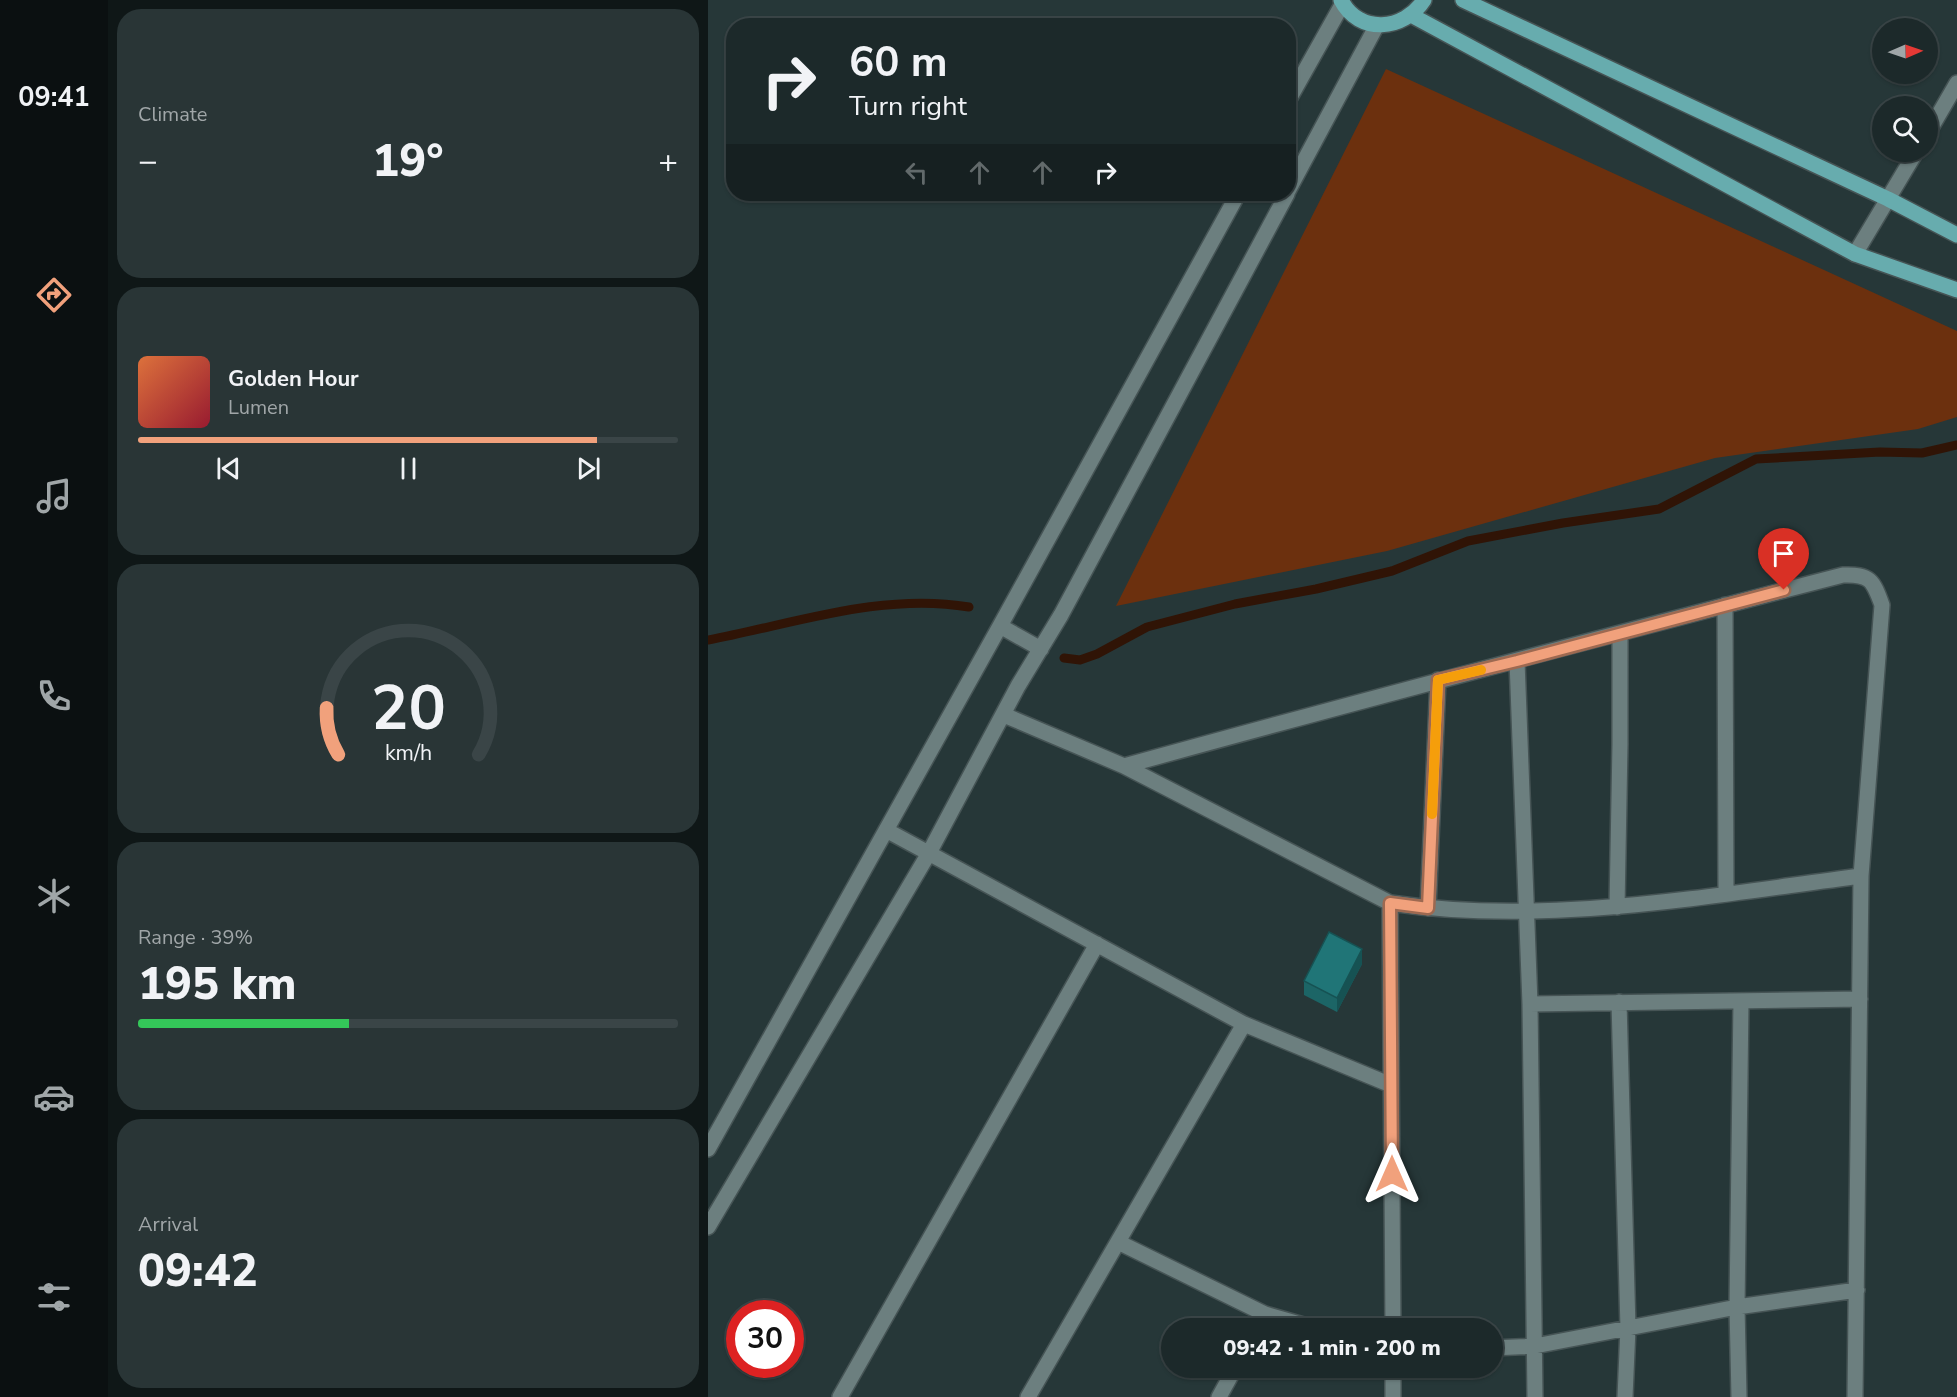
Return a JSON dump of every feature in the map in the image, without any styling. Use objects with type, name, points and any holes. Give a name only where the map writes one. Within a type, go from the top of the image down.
[{"type":"main road","points":[[1342,2],[1351,13],[1363,21],[1377,25],[1401,21],[1412,15],[1424,0]]},
{"type":"main road","points":[[1463,0],[1888,199],[1957,236]]},
{"type":"main road","points":[[1412,15],[1855,254],[1957,290]]},
{"type":"street","points":[[1296,86],[1342,2]]},
{"type":"street","points":[[1296,177],[1377,25]]},
{"type":"street","points":[[1938,116],[1957,84]]},
{"type":"street","points":[[1855,254],[1910,162]]},
{"type":"street","points":[[708,1149],[1234,201]]},
{"type":"street","points":[[708,1227],[929,853],[1283,201]]},
{"type":"street","points":[[1124,766],[1438,680],[1843,575],[1857,574],[1870,579],[1882,605],[1861,876],[1855,1397]]},
{"type":"street","points":[[1725,605],[1726,893]]},
{"type":"street","points":[[1000,626],[1041,649]]},
{"type":"street","points":[[1617,906],[1620,634]]},
{"type":"street","points":[[1517,661],[1530,1004],[1535,1397]]},
{"type":"street","points":[[1428,908],[1438,680]]},
{"type":"street","points":[[1004,715],[1124,766],[1390,903],[1428,908],[1527,911],[1617,906],[1861,876]]},
{"type":"street","points":[[886,830],[1244,1024],[1391,1085]]},
{"type":"street","points":[[1390,903],[1393,1318]]},
{"type":"street","points":[[840,1397],[1097,944]]},
{"type":"street","points":[[1530,1004],[1860,999]]},
{"type":"street","points":[[1739,1397],[1737,1307],[1741,1001]]},
{"type":"street","points":[[1619,1002],[1628,1328],[1626,1397]]},
{"type":"street","points":[[1028,1397],[1244,1024]]},
{"type":"street","points":[[1118,1242],[1265,1314],[1279,1318]]},
{"type":"street","points":[[1503,1347],[1535,1346],[1737,1307],[1857,1290]]},
{"type":"street","points":[[1263,1318],[1265,1314]]},
{"type":"street","points":[[1219,1397],[1229,1378]]},
{"type":"street","points":[[1393,1378],[1394,1397]]},
{"type":"shaded area","points":[[1386,69],[1957,331],[1957,417],[1918,429],[1715,458],[1387,551],[1116,606]]},
{"type":"building","points":[[1329,932],[1362,949],[1337,998],[1304,981]]},
{"type":"waterway","points":[[1064,658],[1080,660],[1097,654],[1147,627],[1235,604],[1316,589],[1392,571],[1468,541],[1563,523],[1659,509],[1756,459],[1880,452],[1922,453],[1957,445]]},
{"type":"waterway","points":[[708,640],[871,607],[936,603],[969,607]]},
{"type":"slow traffic","points":[[1432,814],[1438,680],[1481,670]]},
{"type":"route","points":[[1392,1174],[1390,903],[1428,908],[1438,680],[1784,590]]}]
